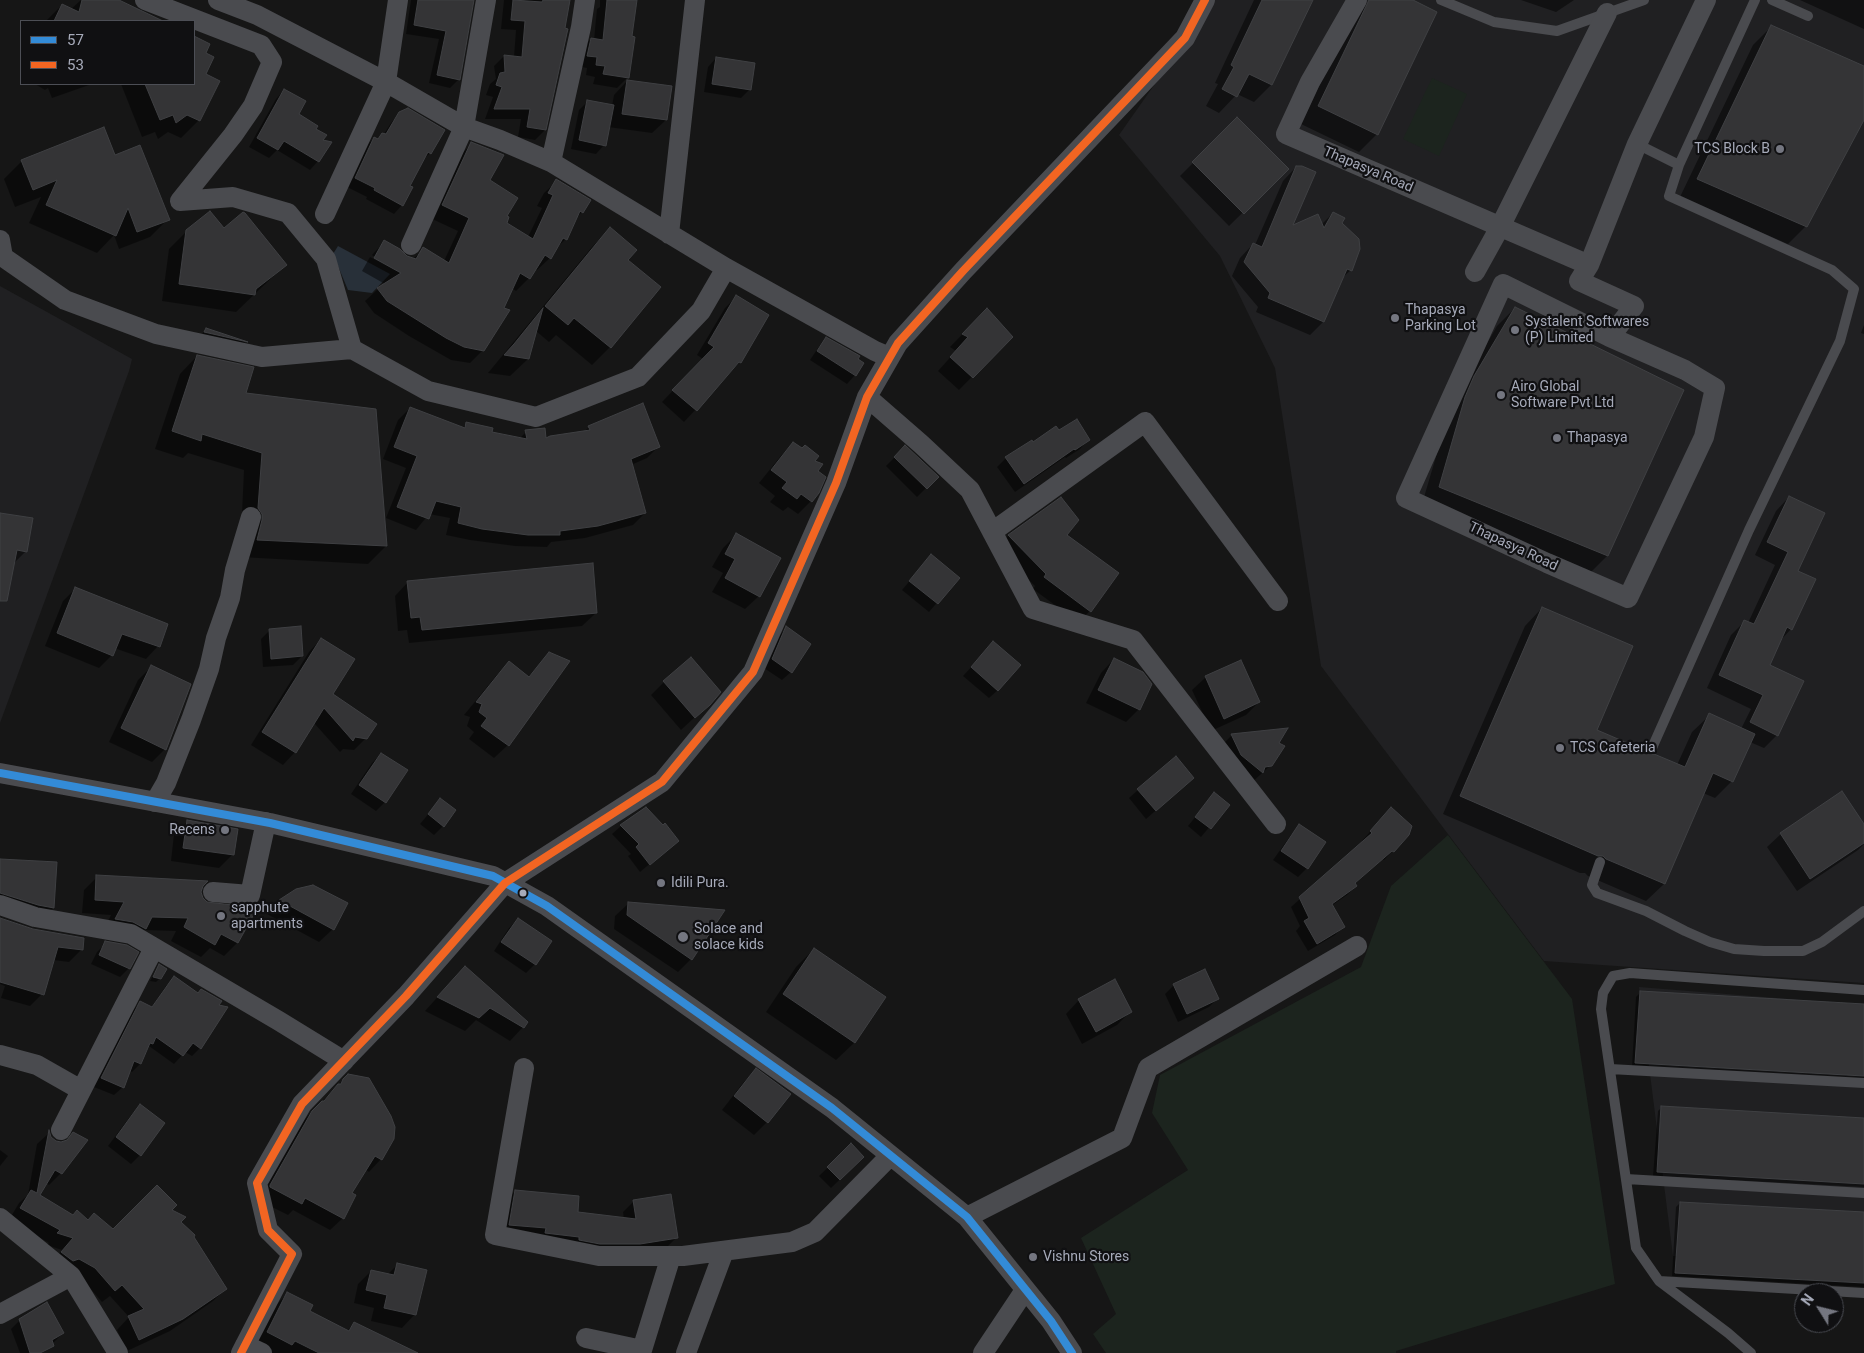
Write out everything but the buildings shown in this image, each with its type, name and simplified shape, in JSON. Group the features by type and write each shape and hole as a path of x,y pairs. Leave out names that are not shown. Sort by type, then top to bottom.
{"street":[{"path":"145,0 261,44 272,62 253,106 233,135 180,201 233,197 288,213 326,259 352,349"},
{"path":"218,0 257,15 386,82 464,127 500,140 550,162 726,268 889,357"},
{"path":"325,214 386,82 398,0"},
{"path":"411,245 464,127 486,0"},
{"path":"550,162 585,0"},
{"path":"669,234 695,0"},
{"path":"249,1350 292,1254 268,1230 257,1183 302,1104 406,996 505,883 662,782 753,672 836,483 867,397 898,343 963,271 1185,38 1205,0"},
{"name":"Thapasya Road","path":"1357,0 1310,82 1286,134 1589,265"},
{"path":"1610,337 1634,306 1579,281 1589,265 1637,144 1706,0"},
{"path":"1475,272 1500,227 1607,13"},
{"path":"0,240 4,257 65,300 156,334 262,357 352,349 428,391 536,417 638,377 701,311 726,268"},
{"name":"Thapasya Road","path":"1504,284 1610,337 1685,370 1715,388 1704,437 1628,598 1406,498 1504,284"},
{"path":"867,397 970,490 1033,609 1132,640 1276,824"},
{"path":"992,532 1145,422 1278,601"},
{"path":"156,802 188,728 209,669 216,638 230,598 235,570 252,517"},
{"path":"0,773 266,822 493,876 547,906 832,1108 967,1218 1051,1321 1072,1353"},
{"path":"213,892 250,895 266,822"},
{"path":"0,905 36,917 131,934 344,1061"},
{"path":"967,1218 1122,1138 1148,1068 1357,946"},
{"path":"61,1130 154,948"},
{"path":"0,1055 37,1065 81,1090"},
{"path":"524,1068 496,1235 599,1256 671,1256 792,1242 815,1232 890,1156"},
{"path":"0,1218 72,1276 118,1353"},
{"path":"686,1353 724,1251"},
{"path":"586,1338 642,1350 671,1256"},
{"path":"0,1314 72,1276"},
{"path":"983,1353 1025,1290"}],"lane":[{"path":"1441,0 1494,22 1557,31 1644,0"},
{"path":"1652,748 1749,530 1840,341 1854,289 1832,270 1669,196 1680,165 1755,0"},
{"path":"1772,0 1808,16"},
{"path":"1637,144 1680,165"},
{"path":"1600,862 1592,885 1597,892 1646,911 1710,942 1734,949 1764,952 1802,951 1822,942 1864,911"},
{"path":"1751,1353 1660,1281 1636,1248 1601,1009 1603,993 1613,976 1630,973 1864,990"},
{"path":"1610,1069 1864,1083"},
{"path":"1626,1179 1864,1193"},
{"path":"1660,1281 1864,1293"}],"shaded area":[{"path":"1214,0 1864,0 1864,983 1544,961 1321,666 1275,368 1220,256 1119,135"},
{"path":"1432,78 1467,94 1439,156 1403,139"},
{"path":"338,246 390,274 372,293 348,290 333,254"},
{"path":"0,286 132,359 0,723"},
{"path":"1448,835 1572,999 1615,1284 1396,1351 1396,1353 1106,1353 1093,1334 1116,1314 1081,1238 1188,1170 1152,1113 1160,1075 1361,967 1391,886"},
{"path":"1639,987 1864,1005 1864,1266 1673,1256"}],"transit line":[{"name":"53","path":"241,1353 292,1254 268,1230 257,1183 302,1104 406,996 505,883 662,782 753,672 836,483 867,397 898,343 963,271 1185,38 1205,0"},
{"name":"57","path":"0,773 270,823 493,876 547,906 832,1108 967,1217 1051,1321 1072,1353"}],"place":[{"name":"TCS Block B","path":"1780,149"},
{"name":"Thapasya Parking Lot","path":"1395,318"},
{"name":"Systalent Softwares (P) Limited","path":"1515,330"},
{"name":"Airo Global Software Pvt Ltd","path":"1501,395"},
{"name":"Thapasya","path":"1557,438"},
{"name":"TCS Cafeteria","path":"1560,748"},
{"name":"Recens","path":"225,830"},
{"name":"Idili Pura.","path":"661,883"},
{"name":"sapphute apartments","path":"221,916"},
{"name":"Solace and solace kids","path":"683,937"},
{"name":"Vishnu Stores","path":"1033,1257"}]}
